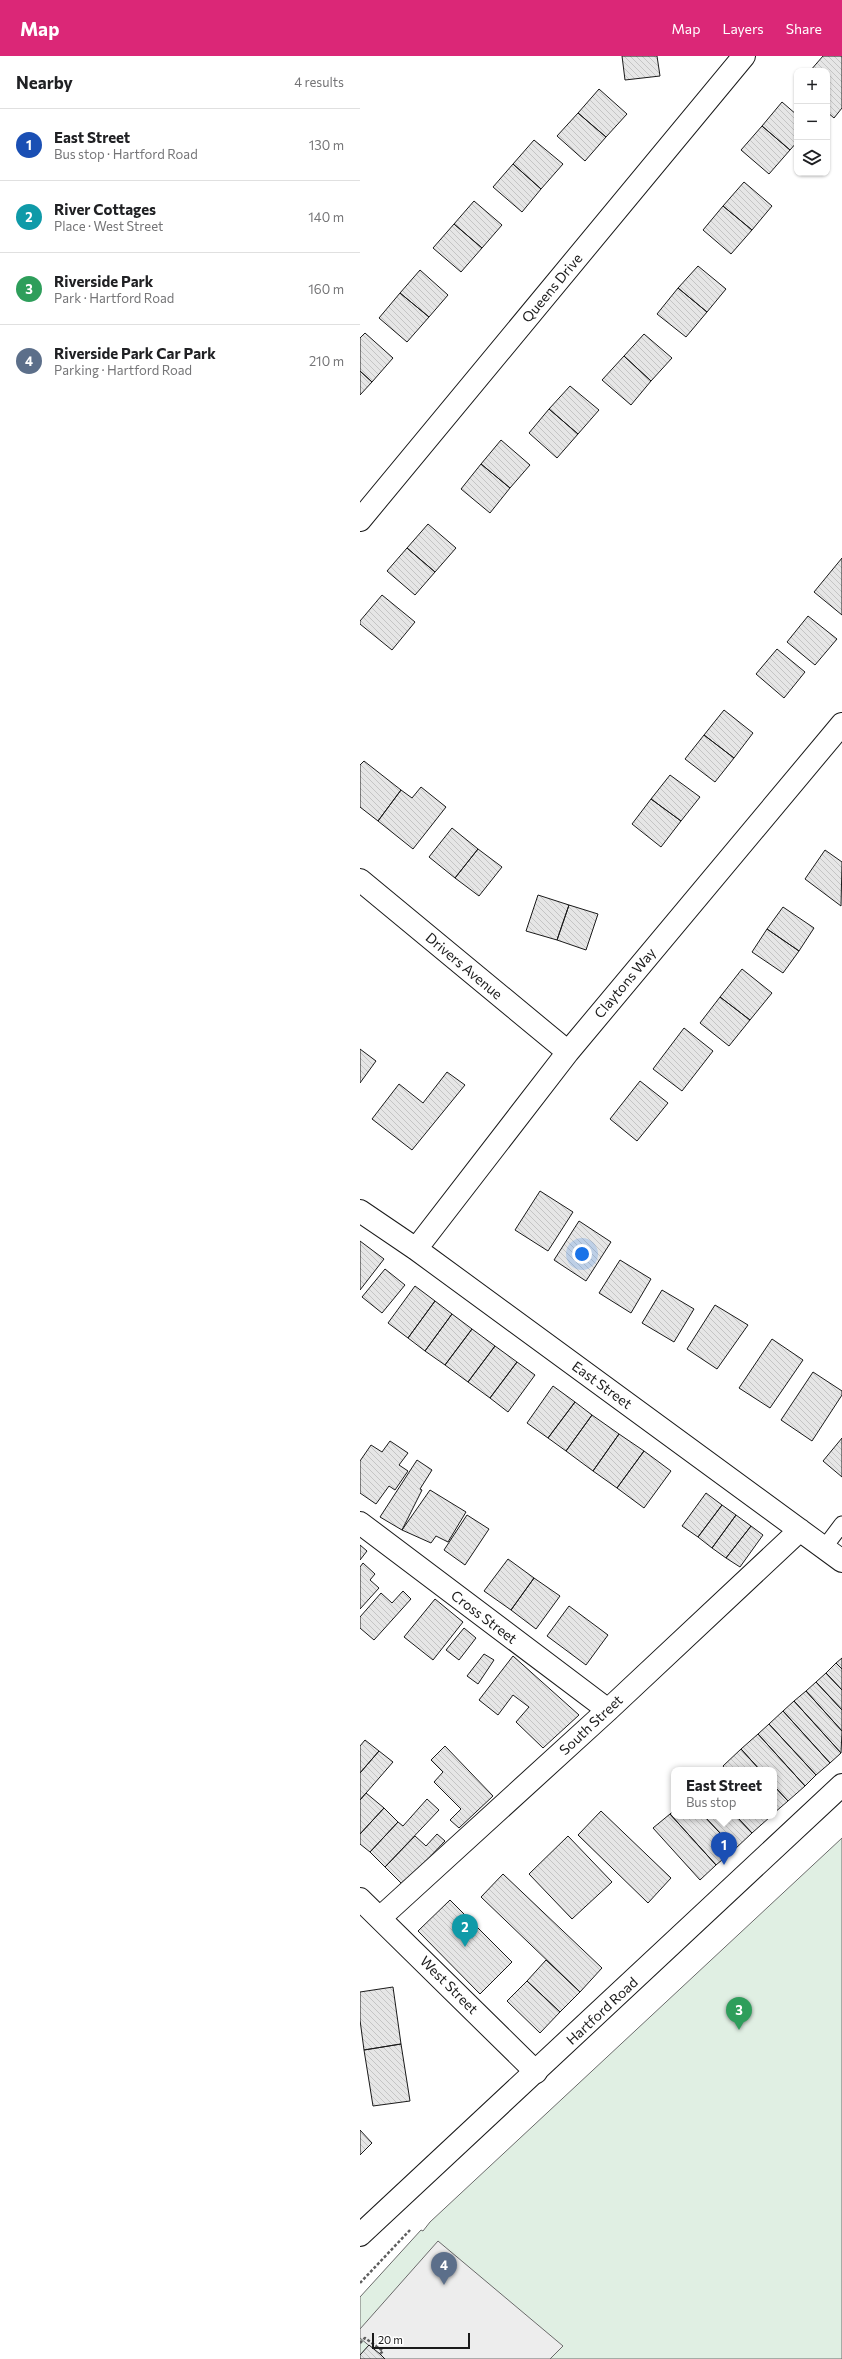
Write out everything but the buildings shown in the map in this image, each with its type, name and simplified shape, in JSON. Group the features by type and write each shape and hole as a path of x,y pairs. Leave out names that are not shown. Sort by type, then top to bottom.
{"street":[{"name":"Queens Drive","path":"360,520 744,56"},
{"name":"Claytons Way","path":"416,1249 568,1052 842,724"},
{"name":"Drivers Avenue","path":"360,880 568,1052"},
{"name":"East Street","path":"360,1211 416,1249 842,1561"},
{"name":"Cross Street","path":"360,1523 608,1710"},
{"name":"South Street","path":"380,1917 608,1710 800,1530"},
{"name":"Hartford Road","path":"360,2235 842,1785"},
{"name":"West Street","path":"360,1899 536,2072"}],"lane":[{"path":"824,1548 842,1524"}],"path":[{"path":"360,2283 412,2228"},
{"path":"360,2343 365,2338 383,2351 380,2354"}],"green space":[{"path":"842,1838 842,2359 360,2359 360,2297 421,2230 423,2231 430,2222"}],"shaded area":[{"path":"438,2241 563,2346 550,2359 385,2359 360,2338 360,2329"}],"place":[{"name":"East Street","path":"724,1865"},
{"name":"River Cottages","path":"465,1947"},
{"name":"Riverside Park","path":"739,2030"},
{"name":"Riverside Park Car Park","path":"444,2285"}]}
